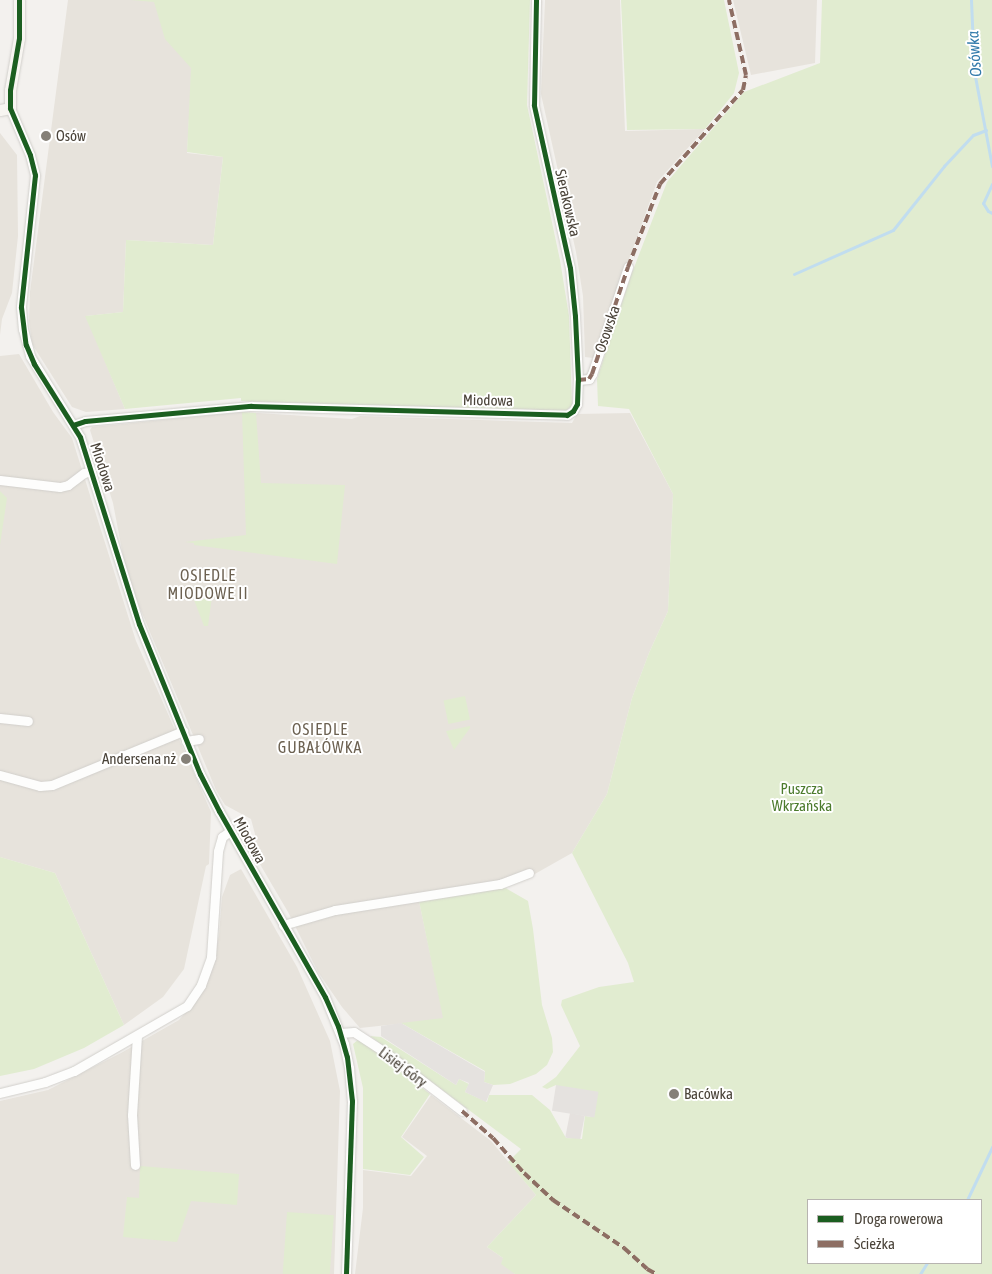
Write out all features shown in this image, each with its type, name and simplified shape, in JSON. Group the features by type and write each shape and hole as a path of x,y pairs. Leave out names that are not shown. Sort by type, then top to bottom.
{"street":[{"name":"Miodowa","path":"20,0 19,38 5,109 30,156 34,175 22,294 23,329 34,364 73,424 81,441 140,624 186,741 206,786 325,997 340,1033 348,1062 352,1101 346,1274"},
{"name":"Sierakowska","path":"536,0 534,105 570,268 575,316 578,380 577,404 573,411"},
{"name":"Osowska","path":"578,380 589,379 592,374 628,267"},
{"name":"Miodowa","path":"73,424 84,421 251,406 567,415 573,411"},
{"path":"0,480 60,487 68,485 84,473 91,471"},
{"path":"0,718 28,722"},
{"path":"0,775 40,786 52,785 183,731"},
{"path":"186,741 199,738"},
{"path":"0,1093 61,1077 137,1036 187,1006 205,976 211,957 218,851 222,837 230,831"},
{"path":"283,925 335,910 500,884 529,873"},
{"name":"Lisiej Góry","path":"340,1033 354,1032 385,1052 462,1112"},
{"path":"135,1165 132,1115 137,1036"}],"shaded area":[{"path":"68,0 196,0 187,153 223,157 213,245 126,240 123,312 86,316 125,409 86,412 72,407 32,344 29,321 30,292"},
{"path":"545,0 620,0 625,131 705,129 657,182 593,358 585,357 583,296 576,252 541,94"},
{"path":"733,0 817,0 815,63 751,75"},
{"path":"0,133 17,155 18,236 12,293 2,319 0,335"},
{"path":"19,354 53,412 72,438 136,641 211,812 209,864 206,866 184,969 163,997 124,1025 55,873 0,857 0,356"},
{"path":"242,412 352,419 360,416 572,423 577,414 630,413 673,494 668,611 632,698 607,794 572,853 533,875 489,890 419,901 444,1019 360,1028 342,1007 318,972 288,912 254,854 255,834 251,819 225,805 216,790 127,577 113,503 90,430 92,427"},
{"path":"241,869 297,967 330,1041 340,1091 334,1274 0,1274 0,1101 48,1090 121,1053 179,1020 200,996 213,965 219,935 222,897 230,875"},
{"path":"401,1023 485,1072 484,1082 493,1085 486,1102 465,1092 469,1083 459,1079 456,1085 381,1036 381,1026"},
{"path":"556,1085 598,1092 594,1117 552,1111"},
{"path":"431,1095 491,1141 536,1195 487,1247 503,1258 515,1274 355,1274 363,1208 363,1170 411,1176 427,1156 402,1137"},
{"path":"570,1113 585,1116 580,1140 565,1138"}],"green space":[{"path":"131,0 530,0 527,105 560,260 569,316 572,405 566,411 241,401 241,398 125,409 85,316 123,312 126,240 213,245 223,157 187,152 191,68 165,39 154,2"},
{"path":"621,0 724,0 739,73 734,93 705,129 627,130"},
{"name":"Puszcza Wkrzańska","path":"822,0 992,0 992,1274 515,1274 501,1264 503,1258 487,1247 536,1195 508,1162 521,1149 370,1036 381,1037 456,1085 459,1079 469,1084 465,1092 487,1102 489,1095 532,1095 550,1110 566,1138 582,1139 585,1116 593,1117 556,1085 547,1089 542,1087 556,1077 580,1046 561,1005 562,1000 599,987 634,982 628,963 572,853 607,794 632,698 668,611 673,494 629,409 598,406 597,379 630,278 667,182 744,92 820,63"},
{"path":"242,412 256,413 261,483 345,485 337,564 194,545 194,543 185,542 246,535"},
{"path":"0,491 7,498 0,545"},
{"path":"194,586 213,589 208,626 204,626 191,592"},
{"path":"465,696 470,719 448,724 443,701"},
{"path":"470,726 470,728 454,750 446,731"},
{"path":"0,857 55,873 124,1025 84,1048 34,1069 0,1076"},
{"path":"502,886 528,901 542,1005 552,1038 553,1052 547,1065 536,1074 510,1084 493,1085 484,1082 485,1071 401,1023 443,1018 419,901 489,890"},
{"path":"359,1039 430,1094 401,1137 424,1157 410,1175 363,1169 363,1088 353,1044"},
{"path":"140,1166 239,1174 237,1205 191,1201 177,1242 123,1237 127,1197 139,1198"},
{"path":"287,1212 334,1215 330,1274 283,1274"}],"waterway":[{"name":"Osówka","path":"971,0 974,71 992,166"},
{"path":"794,274 893,230 944,166 973,135 986,130"},
{"path":"992,184 983,203 988,211 992,213"},
{"name":"Osówka","path":"967,1199 992,1147"},
{"name":"Osówka","path":"920,1274 926,1264"}],"marked path":[{"path":"578,380 589,379 592,374 628,267 660,184 743,90 746,75 729,0"},
{"path":"462,1111 493,1138 524,1173 553,1200 624,1248 647,1269 656,1274"}],"cycle path":[{"path":"19,0 19,38 10,90 10,108 30,155 35,175 21,307 26,345 34,364 80,437 139,624 200,774 219,811 325,997 338,1026 347,1057 352,1101 346,1274"},
{"path":"73,425 85,421 251,406 567,415 573,411 577,404 578,380 575,316 570,268 534,105 536,0"}],"place":[{"name":"Osów","path":"46,136"},
{"name":"Andersena nż","path":"186,759"},
{"name":"Bacówka","path":"674,1094"}],"district":[{"name":"OSIEDLE MIODOWE II","path":"208,584"},
{"name":"OSIEDLE GUBAŁÓWKA","path":"320,738"}]}
